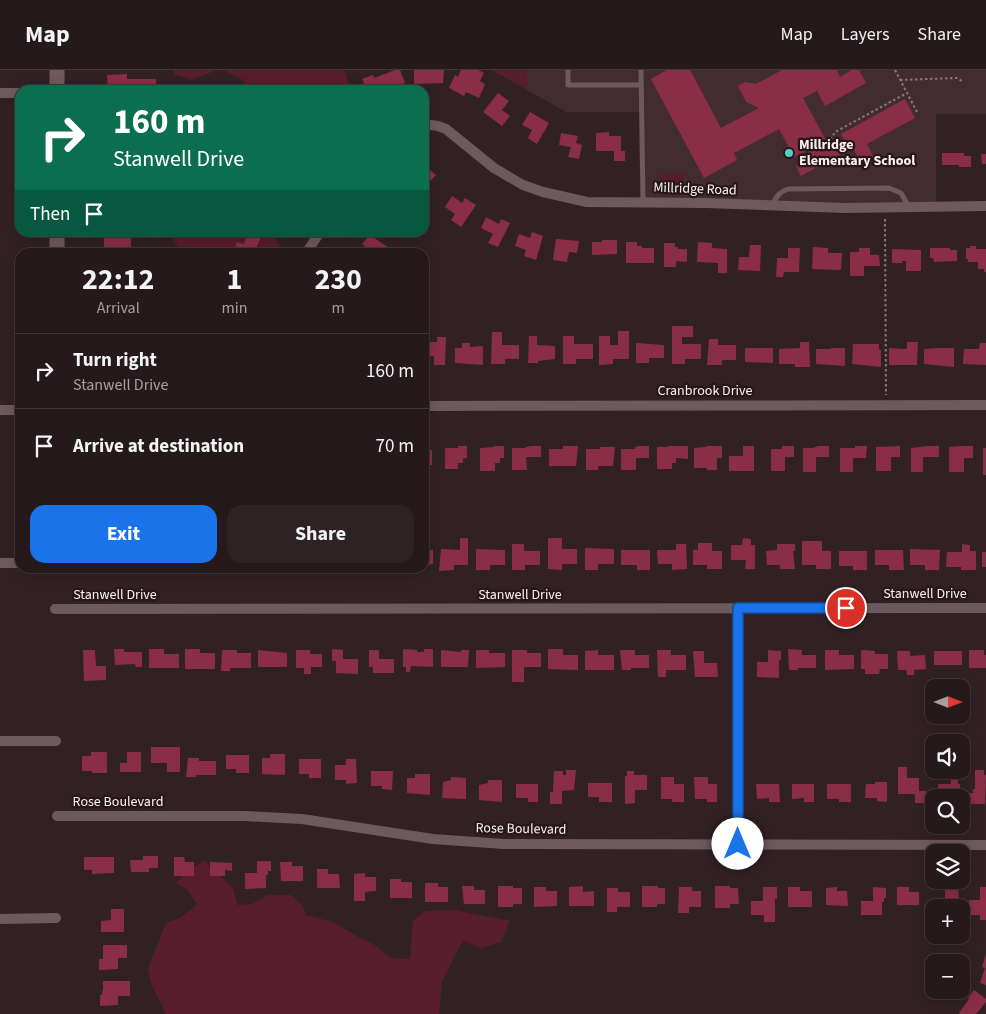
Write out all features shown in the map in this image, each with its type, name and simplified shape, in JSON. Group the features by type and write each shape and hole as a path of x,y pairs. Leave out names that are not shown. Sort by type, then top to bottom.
{"street":[{"path":"57,70 57,85"},
{"path":"0,93 15,92"},
{"name":"Millridge Road","path":"429,125 446,130 503,174 536,190 587,202 643,201 844,208 986,206"},
{"path":"310,248 317,237"},
{"name":"Cranbrook Drive","path":"429,406 986,405"},
{"path":"0,410 15,410"},
{"path":"0,563 15,563"},
{"path":"738,608 738,844"},
{"name":"Stanwell Drive","path":"55,609 986,608"},
{"path":"0,741 56,741"},
{"name":"Rose Boulevard","path":"57,816 244,816 302,819 396,835 484,843 986,845"},
{"path":"0,918 56,918"}],"lane":[{"path":"568,70 568,85 641,84"},
{"path":"641,70 643,201"},
{"path":"772,206 777,195 788,189 889,188 901,193 910,207"}],"path":[{"path":"895,70 917,112"},
{"path":"900,80 957,78 962,81"},
{"path":"828,144 835,132 907,93"},
{"path":"885,219 886,395"}],"shaded area":[{"path":"174,70 217,70 191,80 174,74"},
{"path":"224,70 344,70 349,85 248,85"},
{"path":"492,70 527,70 527,90"},
{"name":"Millridge Elementary School","path":"527,70 986,70 986,114 936,114 936,207 643,201 642,112 566,112 527,90"},
{"path":"684,173 684,188 660,188 660,174"},
{"path":"171,237 274,237 279,246 279,248 179,248"},
{"path":"204,861 233,888 237,905 252,904 268,895 291,895 302,905 306,915 333,922 372,943 391,958 410,959 413,921 425,911 455,910 510,921 501,942 481,948 463,940 442,981 439,1014 166,1014 152,986 148,968 166,923 180,918 197,904 187,889 176,884 187,871"}],"building":[{"path":"400,70 405,83 401,85 365,85 362,79 373,75 374,78"},
{"path":"414,70 444,70 443,83 414,84"},
{"path":"461,70 478,70 484,73 480,81 485,84 479,98 466,92 464,96 449,88 455,75 458,77"},
{"name":"Millridge Elementary School","path":"667,70 690,70 721,128 759,108 746,102 738,86 745,82 756,84 782,70 837,70 840,77 852,70 859,70 866,83 825,106 817,91 803,98 830,148 845,141 841,134 905,99 915,118 867,144 874,158 862,165 853,148 801,176 796,166 812,157 808,150 794,157 779,129 734,153 737,160 704,178 651,79"},
{"path":"127,74 127,79 156,79 156,85 108,85 107,75"},
{"path":"498,93 509,101 502,110 510,116 502,126 483,112"},
{"path":"530,112 549,123 537,144 528,138 532,130 522,125"},
{"path":"609,132 609,136 621,136 621,151 625,151 625,161 614,161 614,151 596,151 596,133"},
{"path":"561,133 578,136 576,143 582,145 579,159 568,157 571,147 559,145"},
{"path":"942,153 964,153 964,156 971,156 971,167 942,165"},
{"path":"981,154 986,154 986,164 982,164"},
{"path":"429,169 436,175 429,183"},
{"path":"452,196 462,203 465,198 476,205 461,227 451,220 455,214 445,207"},
{"path":"486,217 499,224 501,219 510,223 498,247 488,243 493,234 481,228"},
{"path":"532,232 543,236 536,260 524,256 526,250 515,246 519,234 530,238"},
{"path":"104,237 131,237 131,247 104,248"},
{"path":"246,237 261,237 256,248 235,248 237,242 244,244"},
{"path":"368,237 373,237 389,248 367,248 362,244"},
{"path":"556,239 579,241 577,253 569,252 567,262 553,260"},
{"path":"602,240 617,240 617,254 592,255 592,242 602,242"},
{"path":"626,242 637,242 637,246 642,246 642,248 654,248 654,263 626,263"},
{"path":"698,242 712,243 712,248 727,249 727,273 718,273 718,263 697,262"},
{"path":"664,243 675,243 675,247 678,247 678,249 687,249 687,262 676,261 676,267 664,267"},
{"path":"750,245 761,245 760,271 738,270 739,257 749,257"},
{"path":"970,246 976,246 976,249 986,249 986,272 984,272 984,269 978,269 978,262 968,262 968,259 966,259 966,248 970,248"},
{"path":"813,247 828,248 828,253 842,253 841,270 812,269"},
{"path":"788,248 800,248 799,272 784,272 783,277 776,277 777,258 788,258"},
{"path":"859,248 870,248 870,255 879,255 880,266 864,266 864,276 850,276 850,252 859,252"},
{"path":"930,248 957,250 957,261 934,262 933,258 930,258"},
{"path":"892,249 921,250 921,271 906,271 906,261 892,263"},
{"path":"672,326 693,326 693,337 682,337 682,344 701,344 701,359 685,359 685,364 672,364"},
{"path":"618,331 629,331 629,359 613,359 613,364 599,365 599,336 610,336 610,345 618,345"},
{"path":"492,332 502,332 502,345 519,345 519,359 505,359 505,364 491,364"},
{"path":"529,336 537,336 537,345 555,346 555,359 528,363"},
{"path":"563,336 574,336 574,344 593,344 593,359 576,359 576,364 563,364"},
{"path":"437,337 446,337 445,365 434,365 434,356 429,356 429,342 437,342"},
{"path":"709,339 718,339 718,345 736,345 736,360 722,360 722,365 707,365"},
{"path":"800,342 809,342 810,367 795,367 795,364 779,364 779,349 800,348"},
{"path":"907,342 918,342 917,365 889,365 889,348 907,349"},
{"path":"462,343 470,343 470,347 483,346 483,365 455,363 455,348 462,348"},
{"path":"636,343 664,345 664,358 649,358 649,363 636,363"},
{"path":"980,343 986,343 986,365 963,364 964,349 979,349"},
{"path":"853,344 879,344 881,367 852,364"},
{"path":"745,348 773,348 773,363 745,362"},
{"path":"845,348 845,366 816,364 816,349"},
{"path":"954,348 954,367 924,364 924,349"},
{"path":"458,446 467,446 467,458 463,458 463,463 458,463 458,469 445,469 445,448 458,448"},
{"path":"504,446 504,458 500,458 500,463 495,463 495,471 480,471 480,448"},
{"path":"541,446 541,457 526,457 527,470 512,470 512,448"},
{"path":"563,446 578,446 576,466 549,466 549,449 563,449"},
{"path":"649,446 649,458 636,458 636,470 621,470 621,449 635,449 635,447"},
{"path":"688,446 688,459 676,458 676,463 672,463 672,469 657,469 657,447"},
{"path":"722,446 722,458 717,458 717,470 694,468 694,448"},
{"path":"743,446 754,446 754,471 729,471 729,456 743,456"},
{"path":"782,446 794,446 794,457 785,457 785,471 771,471 771,449 782,449"},
{"path":"829,446 829,457 816,457 816,472 803,472 803,448"},
{"path":"855,446 867,446 866,458 853,458 853,472 840,472 840,448 855,448"},
{"path":"900,446 900,457 891,457 891,471 876,471 876,447"},
{"path":"939,446 939,457 923,457 923,472 911,472 911,448"},
{"path":"973,446 973,458 964,458 964,472 949,472 949,447"},
{"path":"600,447 615,447 613,466 598,466 598,470 586,470 586,449 600,449"},
{"path":"983,448 986,448 986,475 983,475"},
{"path":"429,450 432,450 432,465 429,465"},
{"path":"460,538 468,538 468,565 454,565 454,570 439,571 441,549 460,550"},
{"path":"548,538 562,538 562,549 577,549 577,564 562,564 562,570 548,569"},
{"path":"743,538 751,539 751,545 755,545 755,569 745,569 746,560 731,560 731,545 742,545"},
{"path":"802,541 822,541 822,551 831,551 831,569 816,569 816,565 802,565"},
{"path":"698,543 712,543 712,551 722,551 722,569 707,569 707,565 693,565 693,550 698,550"},
{"path":"512,544 524,544 524,551 540,551 540,565 525,565 525,570 512,570"},
{"path":"676,544 686,544 687,569 672,570 672,564 658,564 657,550 676,550"},
{"path":"777,544 795,544 795,551 793,551 795,569 780,569 780,565 767,565 766,551 777,550"},
{"path":"962,544 970,545 970,551 976,551 976,570 946,567 947,552 962,552"},
{"path":"585,548 614,549 614,564 598,564 598,570 585,570"},
{"path":"476,549 505,550 505,565 490,565 490,570 476,570"},
{"path":"910,549 940,550 939,570 925,570 925,565 910,565"},
{"path":"429,550 433,550 433,564 429,564"},
{"path":"621,550 650,550 650,570 637,570 637,565 621,565"},
{"path":"875,550 903,550 904,570 889,570 889,565 875,565"},
{"path":"839,551 867,551 867,570 853,570 853,566 839,566"},
{"path":"982,552 986,552 986,567 982,567"},
{"path":"114,649 124,649 124,652 142,652 142,667 136,667 135,664 115,665"},
{"path":"149,649 164,649 164,654 179,654 179,668 149,668"},
{"path":"185,649 200,649 200,653 215,653 215,669 185,669"},
{"path":"332,649 343,650 343,659 358,659 358,674 336,673 336,661 332,661"},
{"path":"403,649 424,652 424,649 433,649 433,667 411,666 410,672 406,672 406,667 403,667"},
{"path":"548,649 563,649 563,655 578,655 578,670 548,669"},
{"path":"788,649 802,650 802,655 816,655 816,668 789,670"},
{"path":"83,650 95,650 96,666 106,666 106,680 84,681"},
{"path":"222,650 237,650 237,653 251,653 251,668 230,668 230,671 221,671"},
{"path":"258,650 287,653 287,667 258,667"},
{"path":"296,650 310,650 310,654 322,654 322,667 311,667 311,674 304,674 304,668 296,668"},
{"path":"369,650 379,650 379,659 394,659 394,673 373,673 373,667 369,667"},
{"path":"441,650 461,652 461,650 469,650 468,667 441,667"},
{"path":"476,650 489,650 489,653 505,653 505,667 476,668"},
{"path":"512,650 527,650 527,653 541,653 541,667 524,667 524,682 512,682"},
{"path":"598,650 598,655 614,655 614,670 585,670 585,651"},
{"path":"620,650 635,650 635,655 649,655 649,668 622,670"},
{"path":"657,650 671,650 671,655 686,655 686,670 666,670 666,677 658,677"},
{"path":"768,650 781,651 779,678 757,677 757,662 768,662"},
{"path":"825,650 839,650 839,655 854,655 854,669 825,670"},
{"path":"861,650 875,651 875,654 888,654 888,669 880,669 879,674 865,674 865,669 861,669"},
{"path":"969,650 984,650 986,668 969,668"},
{"path":"693,651 704,651 704,663 717,663 718,677 695,677"},
{"path":"897,651 910,651 910,656 925,655 926,669 914,670 914,675 907,675 906,670 898,670"},
{"path":"934,651 962,651 962,665 934,665"},
{"path":"151,747 180,747 180,772 167,772 167,763 151,763"},
{"path":"91,752 107,752 107,773 82,771 82,756 91,756"},
{"path":"127,752 141,752 141,772 120,772 120,763 127,763"},
{"path":"270,754 285,754 285,775 262,774 262,758 270,758"},
{"path":"226,755 249,755 249,773 236,773 236,769 226,769"},
{"path":"188,758 199,758 199,761 216,761 216,775 186,777"},
{"path":"299,759 321,759 321,778 309,778 309,774 299,774"},
{"path":"346,759 356,759 357,783 346,784 346,780 335,780 335,765 346,765"},
{"path":"898,767 907,767 907,778 919,778 919,791 925,791 925,803 915,803 915,794 898,794"},
{"path":"566,770 576,770 574,790 562,791 562,804 550,804 550,792 553,792 554,771 563,771 563,775 566,775"},
{"path":"975,770 984,770 984,775 986,775 985,804 970,804 970,793 973,793 973,789 975,789"},
{"path":"371,771 393,771 392,790 382,789 382,786 371,786"},
{"path":"627,771 634,771 634,775 647,775 647,790 635,790 635,803 625,804 625,776 627,776"},
{"path":"415,774 430,774 430,795 407,793 407,778 415,778"},
{"path":"451,777 466,778 466,799 442,798 443,782 451,780"},
{"path":"661,777 674,777 674,784 684,784 684,802 672,802 672,799 661,799"},
{"path":"694,777 708,777 708,784 717,784 717,802 707,802 707,799 695,799"},
{"path":"951,779 958,779 960,789 938,789 938,784 951,784"},
{"path":"488,780 502,780 502,802 479,800 479,785 488,783"},
{"path":"875,782 887,782 887,802 877,801 877,798 865,798 866,784 875,784"},
{"path":"588,783 612,783 612,802 599,802 599,797 588,797"},
{"path":"516,784 538,784 538,802 528,802 528,798 516,798"},
{"path":"756,784 779,784 780,802 769,802 769,798 757,799"},
{"path":"792,784 814,784 814,802 804,802 804,798 792,799"},
{"path":"827,784 851,784 851,802 827,799"},
{"path":"143,856 158,856 158,868 149,868 149,872 131,872 130,860 143,860"},
{"path":"84,857 114,857 114,873 92,874 92,870 84,870"},
{"path":"174,857 184,857 185,862 194,862 194,876 174,876"},
{"path":"257,861 271,861 271,871 268,871 268,875 266,875 266,888 245,889 245,873 257,873"},
{"path":"210,862 232,863 232,871 225,870 225,876 210,876"},
{"path":"280,862 292,862 292,866 303,866 303,881 281,881"},
{"path":"317,869 328,869 328,874 339,874 340,888 317,888"},
{"path":"365,873 365,877 376,877 376,891 365,892 365,901 354,901 354,874"},
{"path":"390,879 412,882 412,898 390,898"},
{"path":"425,883 438,883 438,887 448,887 448,902 425,902"},
{"path":"462,886 474,886 474,890 485,890 485,904 464,904"},
{"path":"498,886 522,888 522,904 513,904 513,907 498,907"},
{"path":"583,886 583,892 594,891 594,906 569,906 569,887"},
{"path":"642,886 665,888 665,904 657,904 657,907 642,907"},
{"path":"715,886 738,888 739,904 730,904 730,908 715,908"},
{"path":"534,887 546,887 546,891 557,891 557,906 534,907"},
{"path":"679,887 692,887 692,891 701,891 701,907 689,907 689,913 678,913"},
{"path":"763,887 777,887 775,922 764,922 764,915 751,915 751,901 763,901"},
{"path":"788,887 800,887 800,891 812,891 812,907 788,907"},
{"path":"837,887 837,891 847,891 848,906 826,905 826,888"},
{"path":"873,887 886,888 886,898 882,902 882,915 861,915 861,901 873,901"},
{"path":"897,887 909,887 909,892 919,892 919,905 897,905"},
{"path":"980,887 986,887 986,920 980,920 980,915 970,915 970,900 980,900"},
{"path":"607,888 618,888 618,892 630,892 630,907 617,907 617,912 607,912"},
{"path":"945,889 958,889 959,899 945,899"},
{"path":"111,909 124,909 124,932 101,932 101,921 111,920"},
{"path":"103,945 127,945 127,958 118,958 118,969 99,970 99,959 103,959"},
{"path":"986,954 986,985 980,983 985,968 982,967"},
{"path":"103,981 130,981 130,996 118,996 118,1005 100,1006"},
{"path":"974,990 986,999 986,1002 976,1014 960,1014 970,999"}],"place":[{"name":"Millridge Elementary School","path":"789,153"}],"route":[{"path":"738,844 738,608 846,608"}]}
